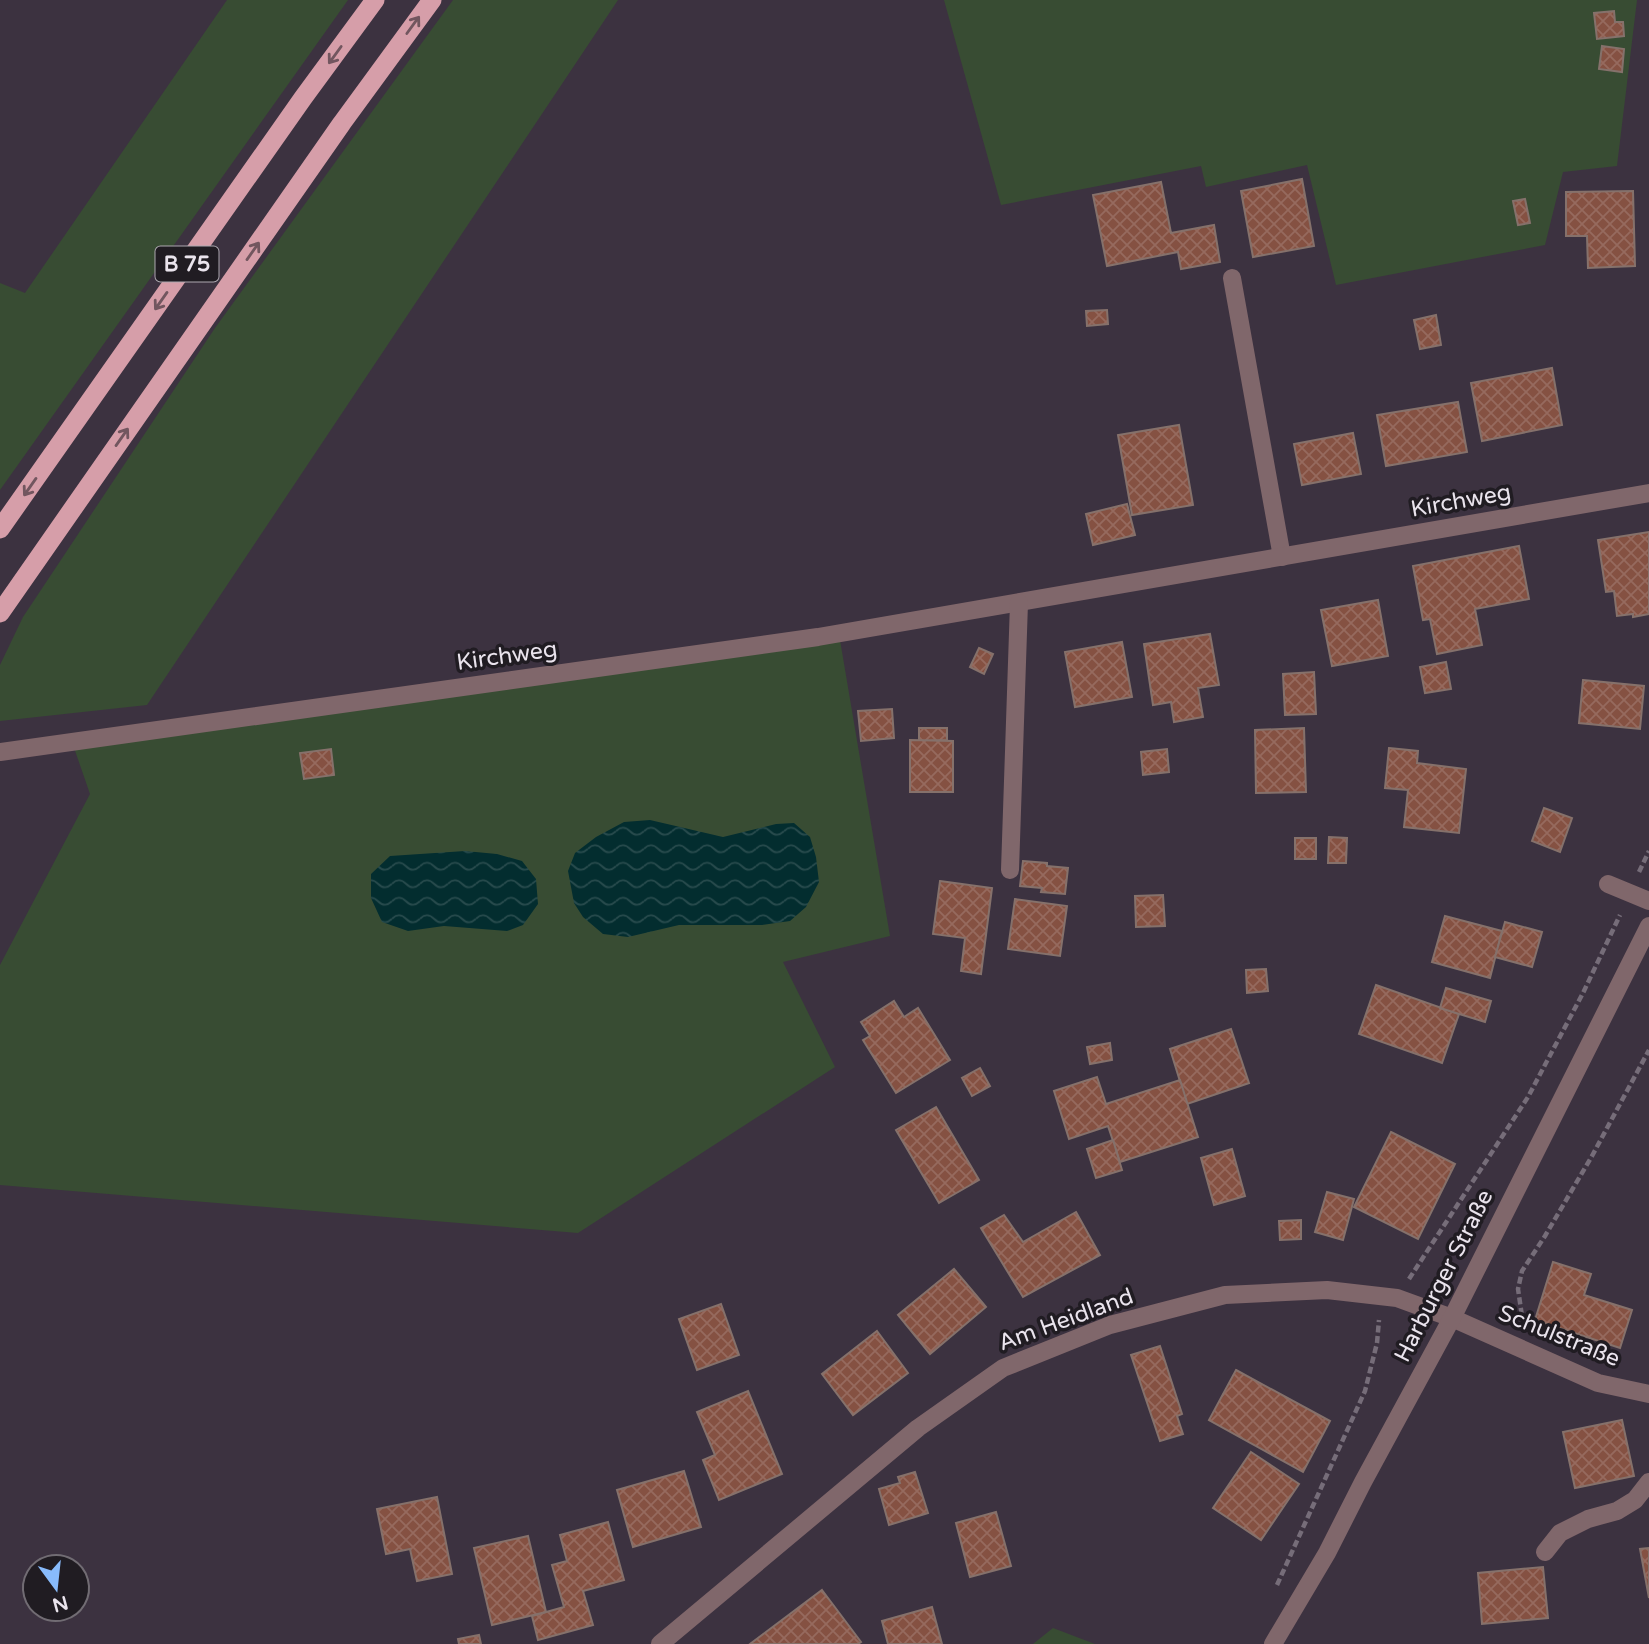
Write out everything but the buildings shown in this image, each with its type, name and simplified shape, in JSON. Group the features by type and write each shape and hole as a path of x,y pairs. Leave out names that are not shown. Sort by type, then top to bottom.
{"highway":[{"name":"B 75","path":"0,529 375,0"},
{"name":"B 75","path":"0,613 342,123 432,0"}],"street":[{"path":"1232,278 1282,557"},
{"name":"Kirchweg","path":"0,752 818,638 1649,493"},
{"path":"1010,870 1019,603"},
{"path":"1608,884 1649,901"},
{"name":"Harburger Straße","path":"1273,1644 1327,1553 1452,1318 1649,926"},
{"name":"Am Heidland","path":"660,1644 918,1428 1003,1368 1110,1325 1225,1296 1327,1290 1396,1298 1452,1318"},
{"name":"Schulstraße","path":"1452,1318 1598,1383 1649,1395"},
{"path":"1545,1552 1560,1533 1588,1519 1617,1511 1635,1500 1649,1482"}],"path":[{"path":"1294,1546 1365,1391 1377,1343 1378,1322 1528,1097 1583,993 1649,851"},
{"path":"1531,1353 1539,1336 1522,1315 1518,1289 1522,1271 1592,1156 1649,1049"}],"shaded area":[{"path":"227,0 348,0 0,490 0,283 25,293"},
{"path":"453,0 618,0 147,705 0,721 0,665 23,617 215,328"},
{"path":"944,0 1637,0 1617,166 1563,172 1545,245 1336,285 1307,165 1206,187 1201,166 1001,205"},
{"path":"839,634 890,936 783,962 835,1067 578,1233 0,1185 0,965 90,794 72,742"},
{"path":"1053,1628 1095,1644 1033,1644"}],"water":[{"path":"650,820 723,837 776,824 794,823 810,837 819,882 806,907 790,921 762,925 679,925 628,937 603,934 583,917 574,903 568,871 575,853 596,837 624,822"},
{"path":"465,851 497,854 522,861 536,879 538,904 523,925 507,931 444,926 408,931 382,922 371,898 371,874 390,856"}]}
